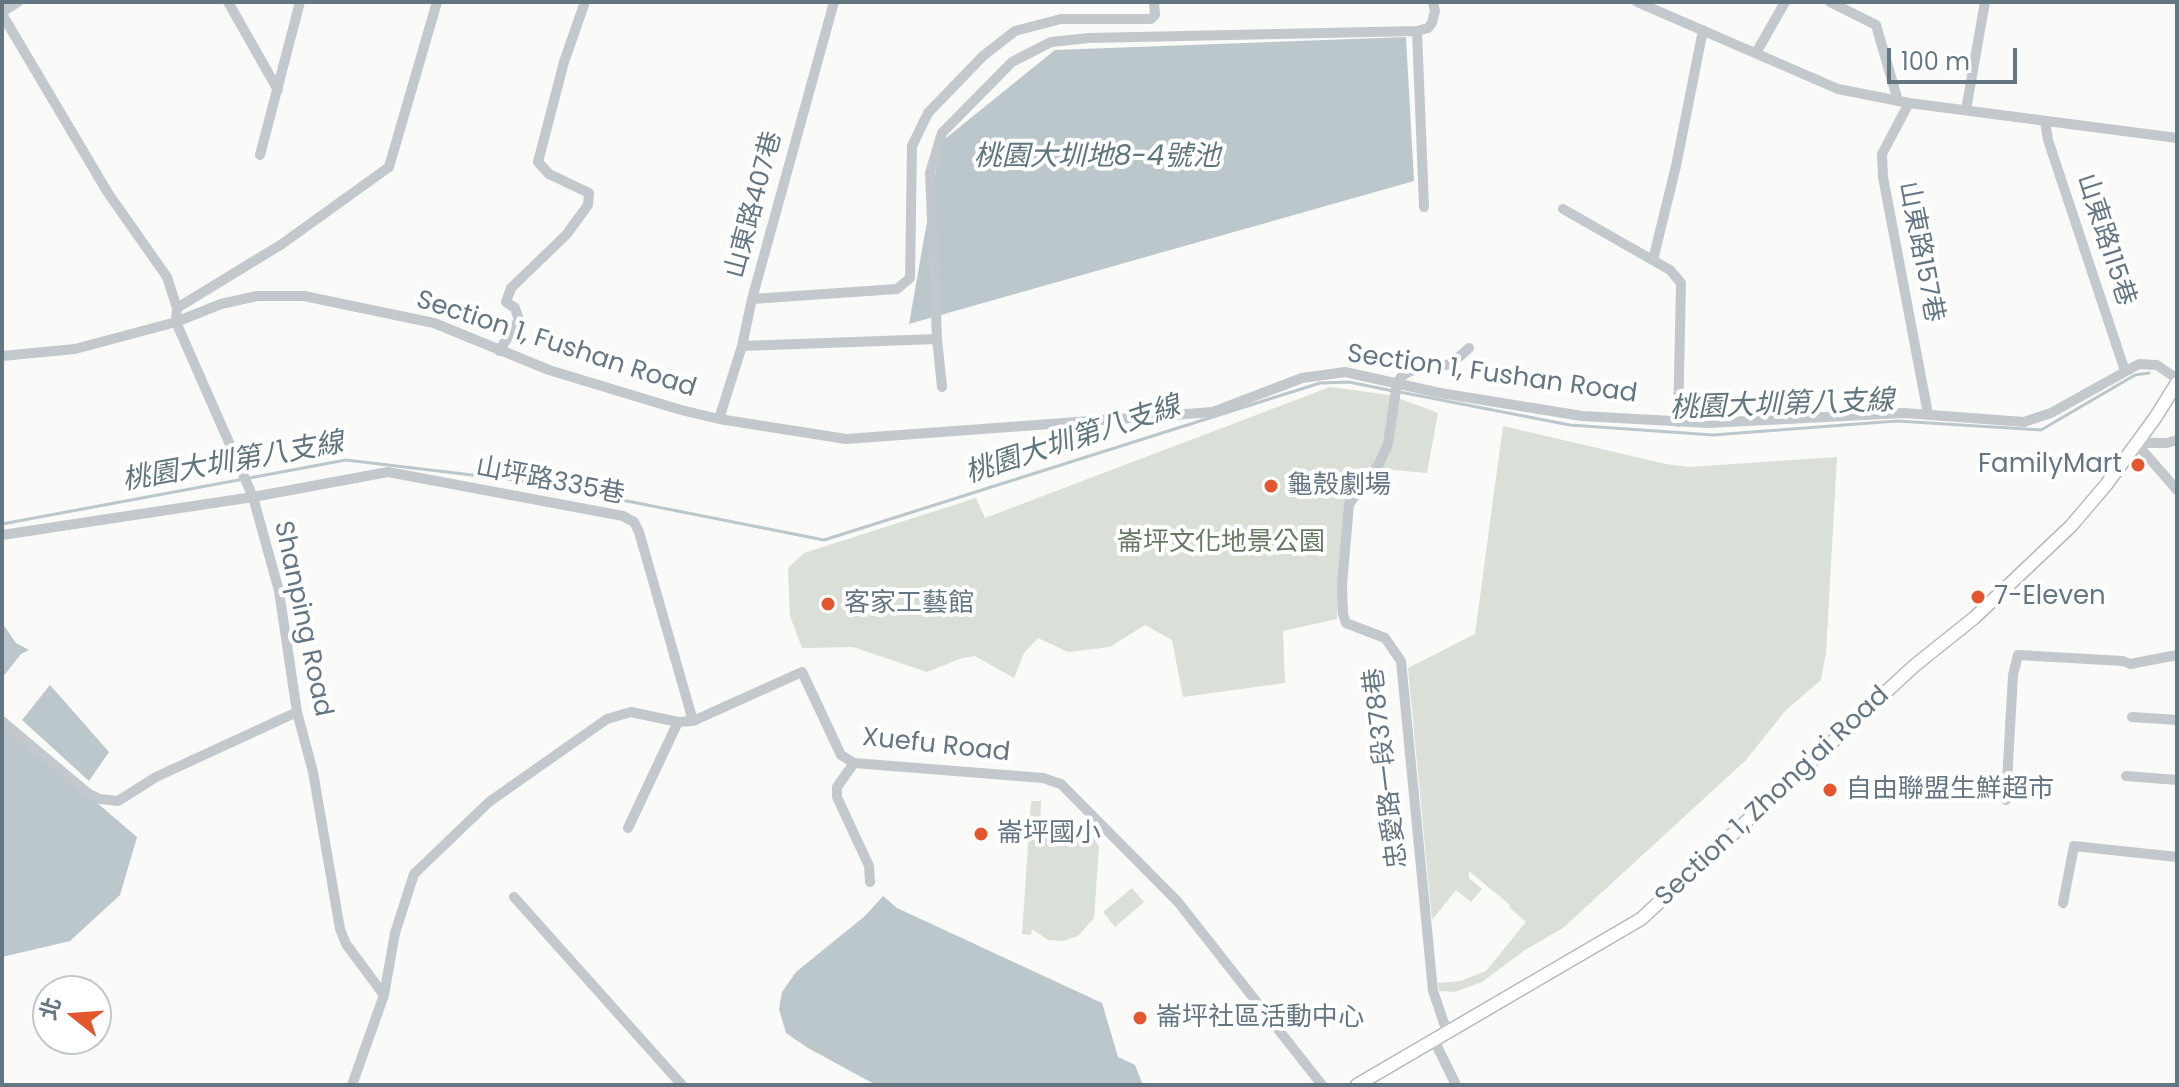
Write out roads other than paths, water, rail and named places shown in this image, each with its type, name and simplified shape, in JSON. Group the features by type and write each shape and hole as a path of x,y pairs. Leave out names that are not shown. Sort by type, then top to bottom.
{"main road":[{"name":"Section 1, Zhong'ai Road","path":"1357,1085 1641,919 1914,666 1974,618 2060,537 2106,485 2177,381"}],"street":[{"path":"2,13 18,2"},
{"path":"228,2 278,90"},
{"path":"260,155 300,2"},
{"path":"177,308 282,244 389,167 437,2"},
{"path":"499,351 519,320 515,308 506,302 511,288 566,235 588,205 589,193 549,174 538,162 564,62 585,2"},
{"name":"山東路407巷","path":"719,419 742,346 752,299 834,2"},
{"path":"752,299 897,289 910,278 912,146 928,113 983,56 1015,31 1061,19 1151,19 1155,15 1154,2"},
{"path":"942,387 930,173 942,133 1012,62 1051,42 1078,38 1417,31 1428,28 1432,23 1435,11 1433,2"},
{"path":"1637,2 1838,89 1903,102 2177,138"},
{"path":"1756,53 1785,2"},
{"path":"1830,2 1876,25 1903,102"},
{"path":"1966,110 1985,2"},
{"name":"Shanping Road","path":"2,13 108,193 167,277 177,308 176,322 253,497 279,591 297,712 313,772 340,929 346,944 384,995"},
{"path":"1653,260 1676,166 1703,30"},
{"path":"1417,31 1424,207"},
{"name":"山東路157巷","path":"1903,102 1882,154 1883,177 1928,414"},
{"name":"山東路115巷","path":"2045,122 2048,140 2125,371"},
{"path":"1563,209 1670,270 1681,283 1678,422"},
{"name":"Section 1, Fushan Road","path":"2,356 75,349 257,296 304,296 434,323 499,351 591,384 719,419 846,439 1213,412 1302,378 1345,372 1396,389 1582,416 1708,423 1928,414 2024,422 2051,413 2139,364 2157,365 2177,381"},
{"path":"742,346 937,339"},
{"path":"1396,389 1402,376 1410,371 1451,364 1469,348"},
{"name":"忠愛路一段378巷","path":"1396,389 1388,444 1379,464 1349,504 1342,585 1343,614 1346,623 1385,638 1401,661 1433,991 1447,1032"},
{"path":"2136,443 2177,440"},
{"path":"2136,443 2177,490"},
{"name":"山坪路335巷","path":"2,535 253,497 388,472 623,516 634,522 639,532 693,721"},
{"path":"2006,800 2013,675 2018,655 2123,661 2130,664 2177,655"},
{"name":"Xuefu Road","path":"384,995 395,933 414,874 489,802 607,719 631,712 678,722 693,721 802,672 841,755 854,763 1043,778 1061,784 1178,902 1322,1085"},
{"path":"2,721 89,794 118,801 156,777 297,712"},
{"path":"2132,717 2177,720"},
{"path":"628,828 678,722"},
{"path":"854,763 837,787 837,797 869,866 870,882"},
{"path":"2126,776 2177,780"},
{"path":"2063,903 2074,846 2177,857"},
{"path":"514,897 682,1085"},
{"path":"352,1085 384,995"},
{"path":"1434,1040 1456,1085"}],"water":[{"name":"桃園大圳地8-4號池","path":"1406,37 1414,181 909,324 941,142 1055,50"},
{"path":"2,623 16,643 29,650 21,654 2,678"},
{"path":"50,685 109,752 89,781 22,720"},
{"path":"2,722 137,837 120,895 70,941 2,957"},
{"path":"883,896 897,908 1102,1003 1118,1057 1135,1065 1143,1085 876,1085 786,1033 779,1009 782,992 796,972 865,916"}],"waterway":[{"name":"桃園大圳第八支線","path":"1400,392 1570,425 1713,435 1897,421 2041,430 2135,375 2149,373"},
{"name":"桃園大圳第八支線","path":"2,524 346,460 531,482 824,540 1320,383 1349,382 1393,391"}],"place":[{"name":"FamilyMart","path":"2138,465"},
{"name":"龜殼劇場","path":"1271,486"},
{"name":"7-Eleven","path":"1978,597"},
{"name":"客家工藝館","path":"828,604"},
{"name":"自由聯盟生鮮超市","path":"1830,790"},
{"name":"崙坪國小","path":"981,834"},
{"name":"崙坪社區活動中心","path":"1140,1018"}],"park label":[{"name":"崙坪文化地景公園","path":"1221,543"}]}
